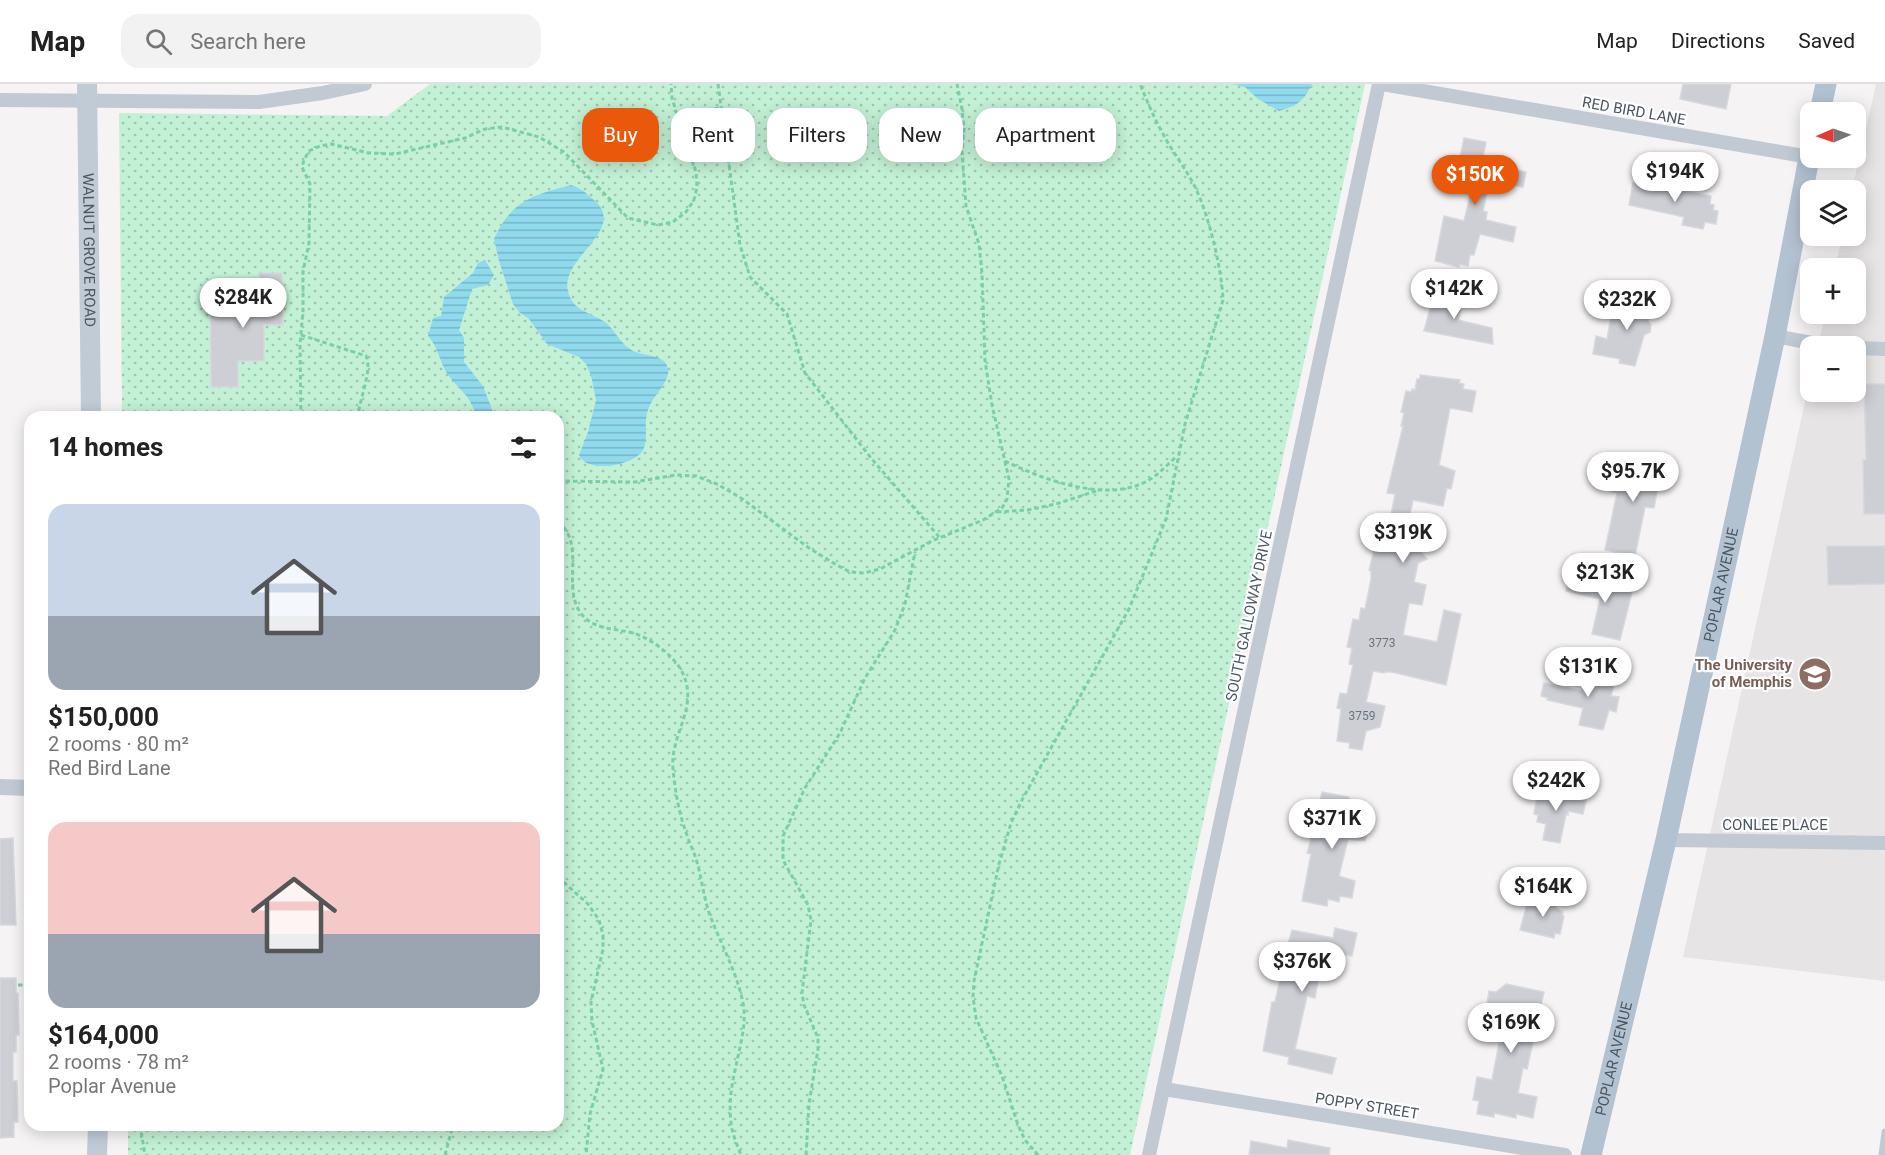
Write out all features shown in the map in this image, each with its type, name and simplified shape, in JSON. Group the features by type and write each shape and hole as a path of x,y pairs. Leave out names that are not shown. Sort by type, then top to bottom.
{"main road":[{"path":"1822,102 1826,84"},
{"name":"WALNUT GROVE ROAD","path":"87,92 91,411"},
{"name":"POPLAR AVENUE","path":"1591,1155 1666,840 1775,336 1807,168"},
{"path":"97,1155 98,1131"}],"street":[{"path":"0,100 87,92 260,102 365,84"},
{"name":"RED BIRD LANE","path":"1381,84 1800,153"},
{"name":"SOUTH GALLOWAY DRIVE","path":"1149,1155 1381,84"},
{"path":"1775,336 1800,341"},
{"path":"1866,348 1885,349"},
{"path":"0,787 24,788"},
{"name":"CONLEE PLACE","path":"1666,840 1885,843"},
{"name":"POPPY STREET","path":"1164,1089 1564,1155"}],"lane":[{"path":"1882,1155 1885,1132"}],"path":[{"path":"671,84 676,108"},
{"path":"718,84 721,108"},
{"path":"564,481 635,482 685,475 706,479 741,498 809,548 850,572 864,573 880,569 939,538 983,520 1002,508 1007,499 1009,479 992,405 985,361 982,273 979,244 966,206 962,151 964,129 957,84"},
{"path":"1038,1155 1025,1140 1002,1076 976,1018 974,981 999,864 1011,823 1023,798 1129,609 1166,519 1185,424 1223,300 1223,283 1197,191 1163,134 1140,84"},
{"path":"301,411 303,272 309,243 310,184 302,167 303,160 309,151 331,144 369,153 395,154 465,138 485,129 502,127 539,137 564,152 628,218 658,225 673,222 686,212 694,200 697,187 693,162"},
{"path":"728,162 740,245 750,277 788,314 805,373 871,458 939,538"},
{"path":"301,335 366,356 369,367 358,411"},
{"path":"1005,461 1026,471 1098,490 1122,489 1148,480 1178,455"},
{"path":"996,512 1028,510 1056,504 1098,490"},
{"path":"564,528 572,544 574,593 578,610 594,624 634,633 655,645 680,668 688,689 689,699 676,741 672,766 680,814 695,856 710,915 744,1006 742,1040 730,1110 732,1129 741,1155"},
{"path":"806,1155 809,1104 818,1049 818,1038 804,1005 802,993 812,920 808,905 783,860 783,836 806,788 840,733 865,678 895,630 905,604 915,552"},
{"path":"564,882 588,904 599,920 603,935 603,949 591,1002 592,1021 603,1069 590,1114 586,1155"},
{"path":"18,985 24,985"},
{"path":"141,1131 145,1155"},
{"path":"445,1155 451,1131"}],"shaded area":[{"name":"The University of Memphis","path":"1876,84 1885,84 1885,981 1683,957 1805,402 1866,402 1866,336 1820,336 1823,324 1866,324 1866,258 1837,258 1840,246 1866,246 1866,180 1854,180 1857,168 1866,168 1866,128"}],"green space":[{"path":"430,84 1365,84 1130,1155 128,1155 128,1131 564,1131 564,411 122,411 119,113 387,116"}],"water":[{"path":"1233,84 1312,84 1299,102 1279,111 1258,99 1245,87"},
{"path":"571,185 581,189 594,200 603,212 603,224 571,272 567,285 571,299 582,310 605,322 633,351 664,361 668,371 664,383 648,410 646,441 643,450 630,460 610,466 591,464 583,461 579,455 588,432 596,400 591,375 586,364 579,357 547,344 529,319 513,304 494,239 516,207 545,192"},
{"path":"485,260 494,275 488,285 472,289 459,330 464,338 464,362 483,386 493,411 474,411 471,402 445,370 428,336 433,318 441,316 444,297 473,273 478,263"}],"building":[{"path":"1683,84 1731,84 1726,109 1680,99"},
{"path":"1464,138 1486,142 1482,162 1526,172 1523,187 1493,181 1491,189 1487,192 1483,211 1487,212 1486,220 1516,227 1513,242 1480,234 1474,255 1470,255 1468,266 1459,264 1459,267 1435,261 1444,216 1464,221 1472,188 1455,182"},
{"path":"1672,180 1685,183 1684,191 1711,196 1710,204 1714,205 1713,210 1718,211 1716,224 1705,222 1703,229 1682,225 1684,217 1629,205 1633,183 1652,187 1653,181 1671,185"},
{"path":"259,273 282,273 283,325 264,325 264,361 238,361 238,387 211,387 210,298 259,297"},
{"path":"1633,289 1652,293 1648,308 1650,309 1648,321 1651,325 1650,332 1644,335 1635,366 1619,363 1620,359 1593,354 1596,336 1607,339 1612,311 1624,313 1626,303 1630,304"},
{"path":"1435,290 1463,296 1458,320 1492,328 1493,344 1424,331"},
{"path":"1420,375 1460,380 1459,383 1464,384 1463,389 1476,391 1472,412 1450,408 1439,465 1455,471 1451,489 1447,488 1443,506 1413,500 1404,543 1416,546 1427,559 1418,563 1414,582 1426,585 1422,605 1409,603 1403,635 1437,642 1444,610 1461,614 1446,685 1392,672 1373,671 1366,702 1385,706 1380,727 1366,731 1362,750 1349,748 1350,743 1337,741 1341,709 1337,708 1340,693 1347,694 1353,665 1349,664 1352,648 1347,647 1353,619 1359,620 1361,608 1365,609 1371,579 1369,570 1382,518 1390,520 1395,494 1387,493 1403,426 1401,426 1404,413 1401,412 1406,391 1415,390"},
{"path":"1866,384 1885,384 1885,514 1864,514 1863,460 1866,460"},
{"path":"1633,456 1663,460 1654,508 1645,507 1635,556 1605,550 1617,493 1612,492 1615,476 1623,477 1625,467 1629,468"},
{"path":"1827,546 1885,546 1885,584 1828,585"},
{"path":"1570,574 1633,588 1620,640 1592,634 1600,599 1566,591"},
{"path":"1587,667 1613,673 1610,684 1614,685 1611,696 1619,697 1616,712 1609,710 1603,730 1579,725 1583,708 1547,700 1548,698 1541,696 1544,683 1582,691"},
{"path":"1548,789 1565,792 1564,796 1586,800 1583,814 1568,811 1568,815 1566,814 1560,843 1543,840 1546,824 1537,822 1538,815 1534,814 1538,792 1547,793"},
{"path":"1322,792 1349,797 1346,812 1370,819 1365,841 1348,839 1339,876 1355,881 1352,898 1340,896 1339,902 1328,899 1327,906 1302,901 1311,854 1307,853"},
{"path":"13,838 16,925 0,925 0,839"},
{"path":"1543,894 1558,898 1556,908 1563,912 1564,916 1560,934 1555,933 1554,938 1520,930 1527,904 1529,902 1540,904"},
{"path":"1335,928 1357,933 1352,956 1332,952 1330,964 1321,963 1315,998 1307,996 1295,1049 1336,1058 1332,1074 1288,1064 1289,1057 1263,1051 1272,1002 1275,1002 1282,970 1276,969 1281,946 1287,947 1292,930 1333,938"},
{"path":"0,978 16,978 19,1035 16,1035 16,1052 13,1052 13,1081 17,1081 18,1122 14,1122 14,1137 0,1138"},
{"path":"1506,984 1544,992 1527,1069 1523,1068 1518,1093 1537,1097 1533,1118 1516,1114 1516,1118 1494,1113 1494,1117 1477,1114 1479,1101 1473,1100 1477,1077 1492,1080 1508,1012 1487,1004 1489,991 1496,992"},
{"path":"1288,1140 1330,1148 1329,1155 1249,1155 1251,1141 1287,1148"}],"place":[{"name":"The University of Memphis","path":"1815,674"}]}
